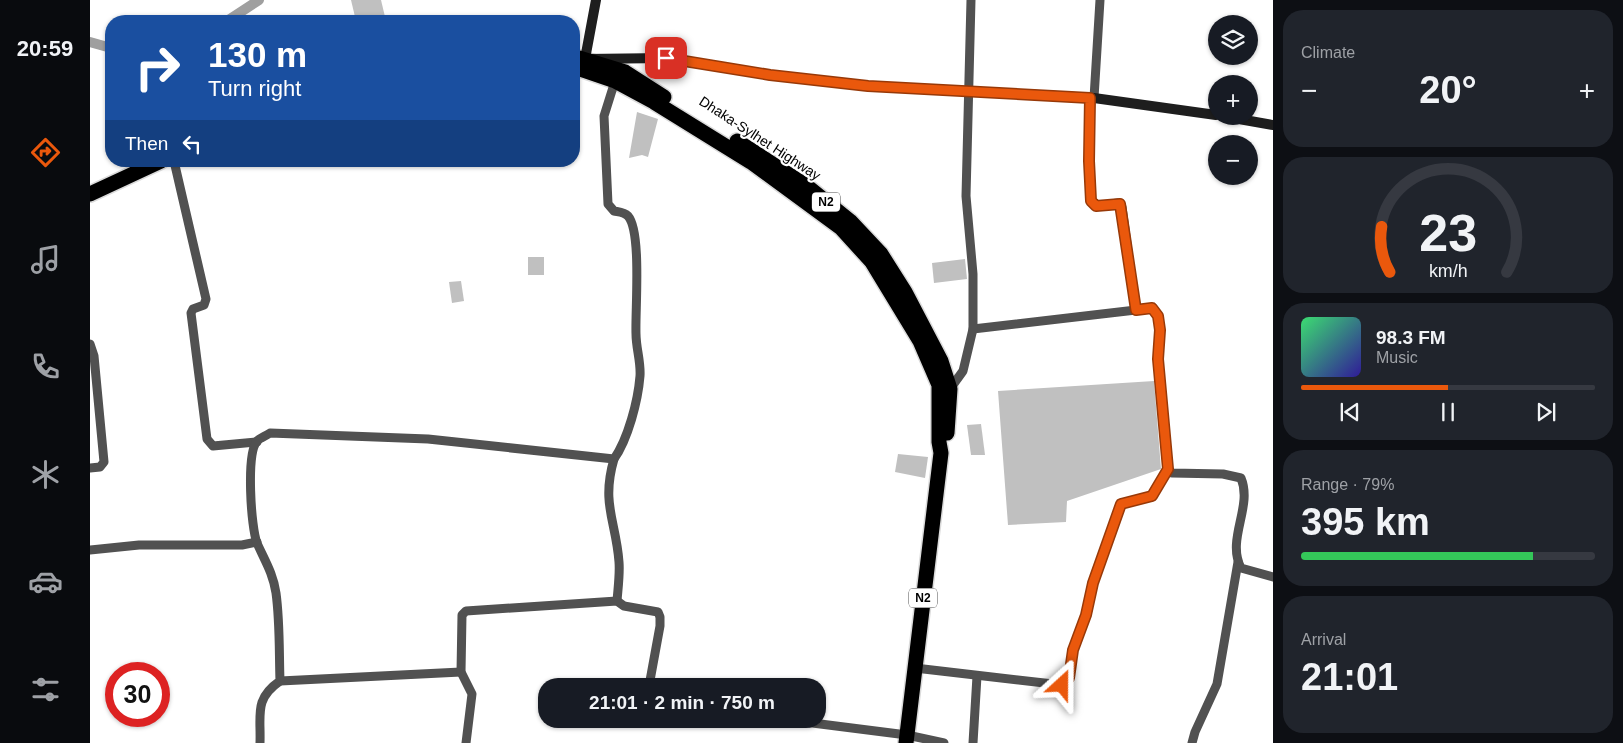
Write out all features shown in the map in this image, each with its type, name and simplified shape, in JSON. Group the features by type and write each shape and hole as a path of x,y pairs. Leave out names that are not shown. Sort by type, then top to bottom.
{"highway":[{"name":"Dhaka-Sylhet Highway","path":"580,62 625,72 778,167 808,187 850,220 881,254 905,292 941,361 950,389 946,444 941,452"},
{"name":"Dhaka-Sylhet Highway","path":"580,63 654,102 751,162 841,228 872,262 920,342 939,385 939,442 941,452 906,739"},
{"path":"90,194 148,167"}],"street":[{"path":"580,51 596,0"},
{"path":"950,389 963,371 973,329 973,274 966,196 971,0"},
{"path":"1100,0 1089,161 1091,201 1096,206 1118,203 1122,207 1136,310"},
{"path":"580,61 666,58 770,75 868,86 1092,98 1208,114"},
{"path":"615,81 604,116 608,204 614,211 622,212 629,217 633,231 637,279 636,334 640,374 624,446 614,460 610,474 607,500 619,562 617,601"},
{"path":"1258,122 1273,125"},
{"path":"175,167 206,299 204,305 193,309 191,313 207,439 213,446 257,442 270,433 428,439 614,460"},
{"path":"915,668 1062,685 1067,682 1073,650 1086,615 1093,583 1121,504 1152,496 1168,469 1158,359 1158,316 1152,308 1107,315 973,329"},
{"path":"90,344 94,356 104,462 100,467 90,468"},
{"path":"257,442 253,452 250,501 256,542 270,566 276,592 280,681"},
{"path":"1168,469 1172,473 1222,474 1242,478 1244,500 1236,541 1238,562 1217,684 1194,732 1192,743"},
{"path":"90,550 139,545 242,545 256,542"},
{"path":"1238,562 1241,568 1273,578"},
{"path":"466,743 472,694 461,672 462,615 466,611 617,601 624,606 658,612 660,617 650,678"},
{"path":"260,743 262,698 267,690 280,681 461,672"},
{"path":"973,743 977,676"},
{"path":"826,726 944,743"}],"building":[{"path":"351,0 381,0 385,15 355,15"},
{"path":"637,112 658,119 648,157 642,155 629,158"},
{"path":"528,257 544,257 544,275 528,275"},
{"path":"965,259 967,279 934,283 932,263"},
{"path":"461,281 464,301 452,303 449,282"},
{"path":"1154,381 1161,469 1067,501 1066,522 1008,525 998,391"},
{"path":"981,424 985,455 971,455 967,425"},
{"path":"898,454 928,457 925,478 895,472"}],"waterway":[{"path":"236,15 259,0"},
{"path":"90,42 105,46"}],"route":[{"path":"666,58 770,75 868,86 1090,98 1089,161 1091,201 1096,206 1118,203 1122,207 1136,310 1152,308 1158,316 1160,330 1158,359 1168,469 1152,496 1121,504 1103,550 1093,583 1086,615 1073,650 1069,678 1062,685"}]}
